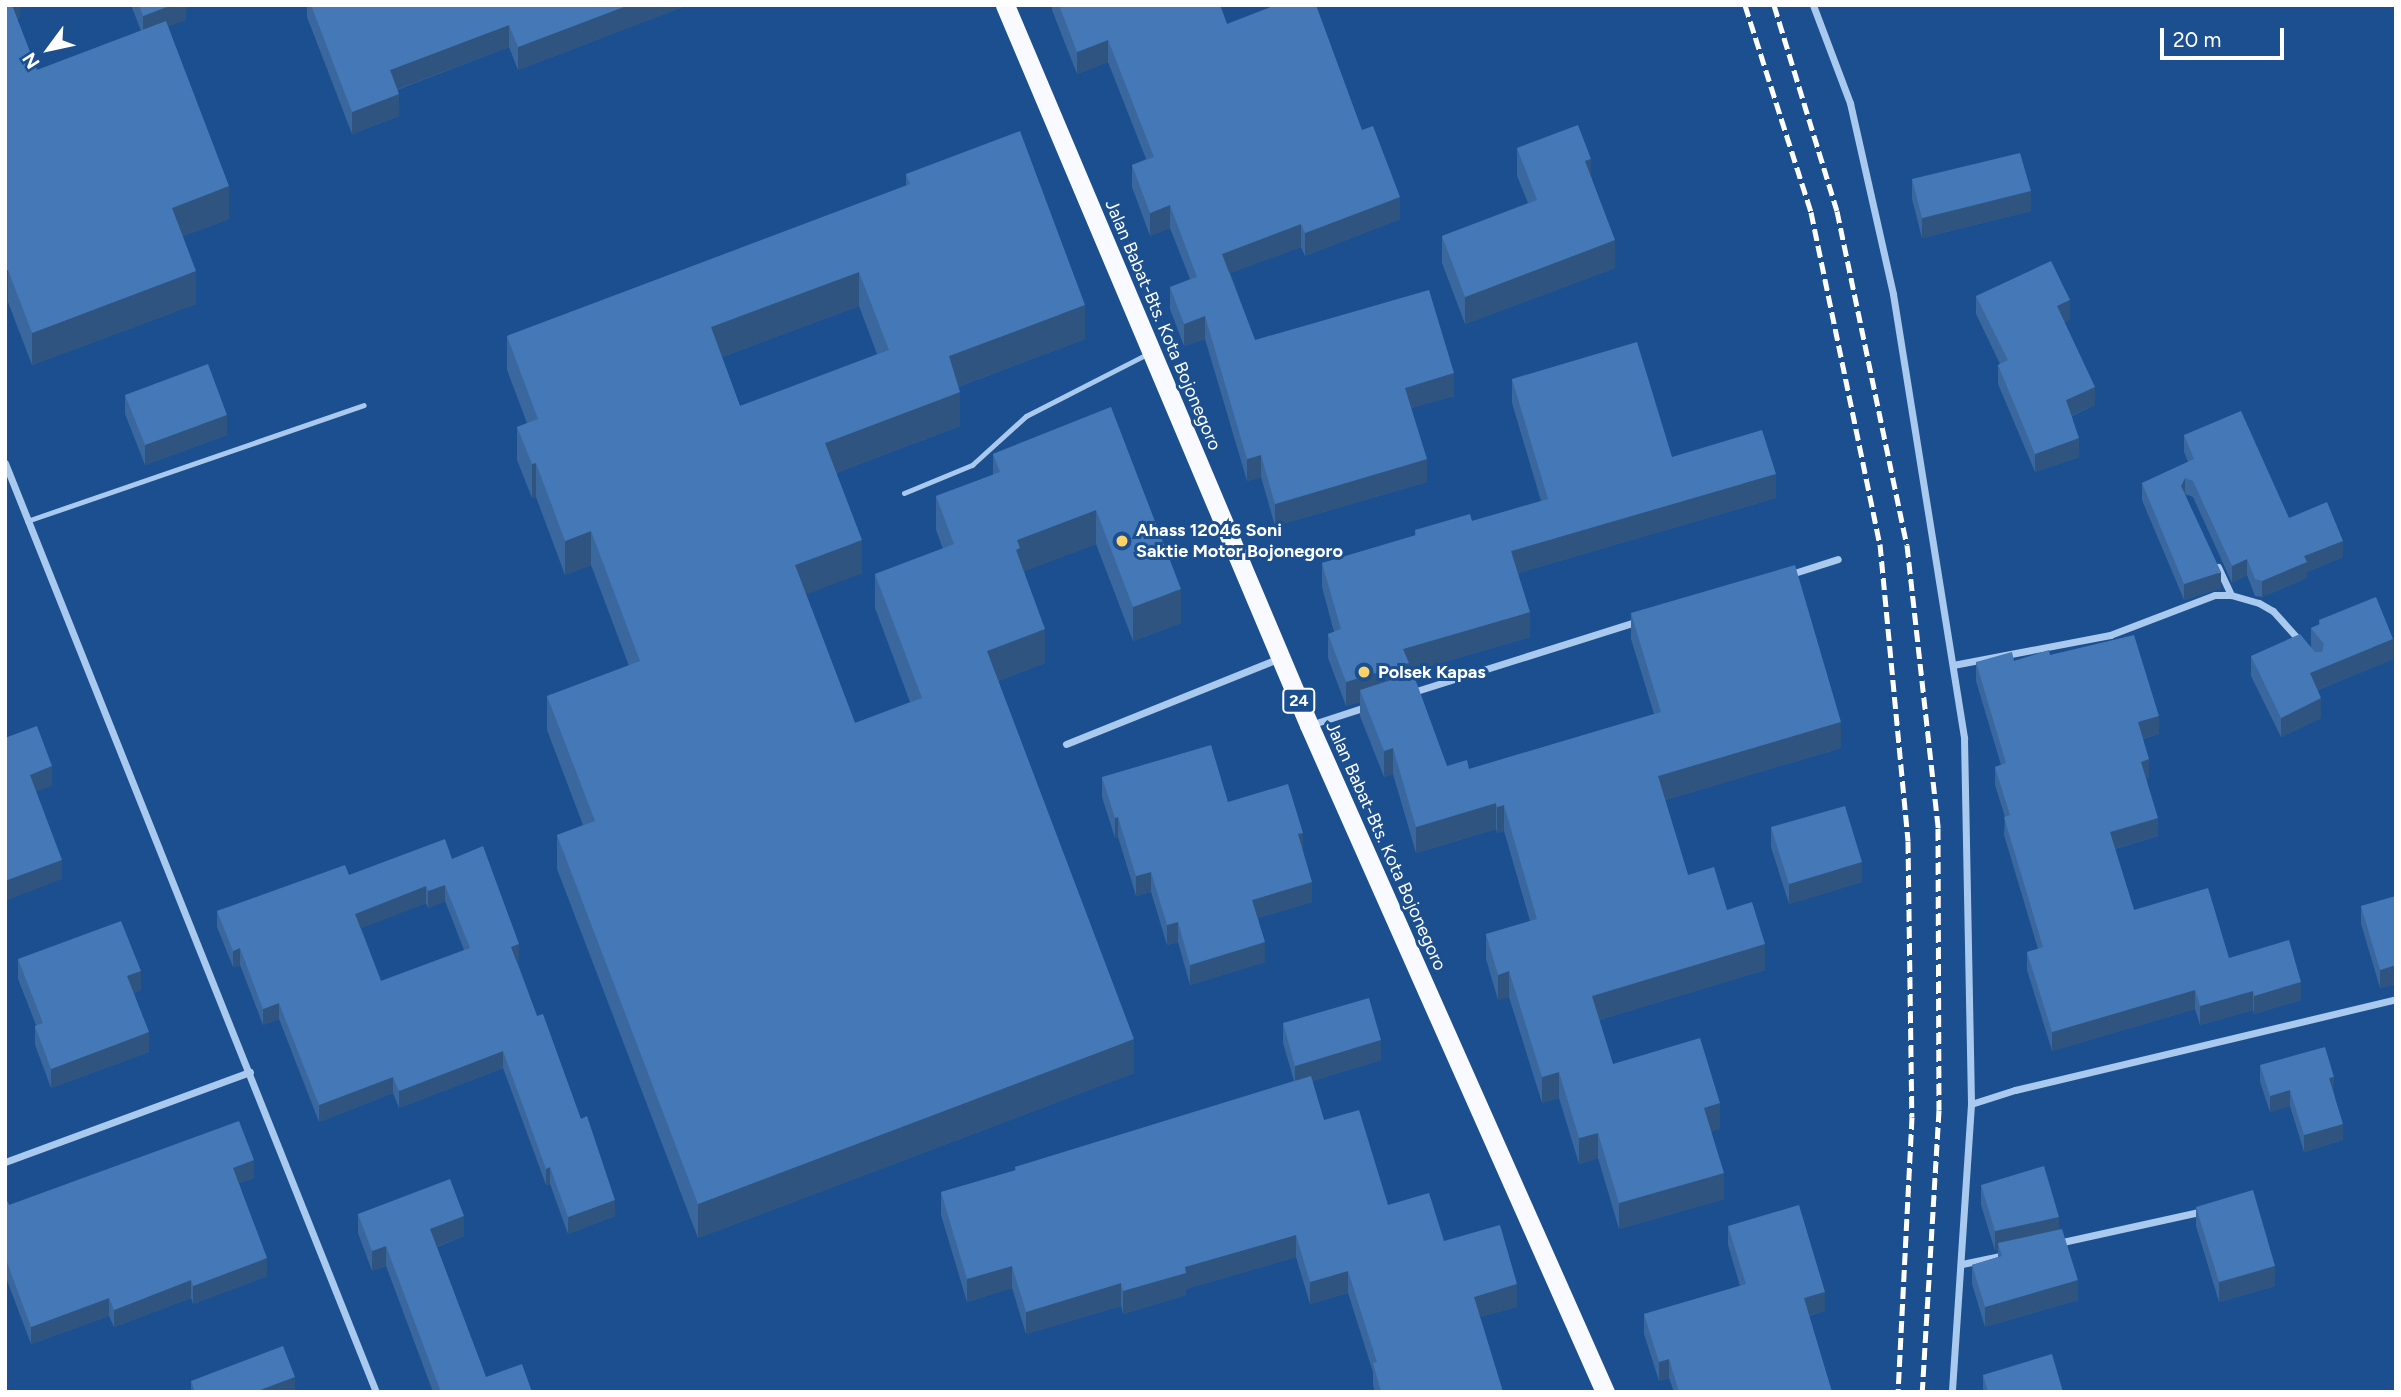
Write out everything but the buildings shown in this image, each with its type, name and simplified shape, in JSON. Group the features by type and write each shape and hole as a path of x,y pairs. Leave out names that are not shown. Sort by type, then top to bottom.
{"highway":[{"name":"Jalan Babat-Bts. Kota Bojonegoro","path":"1005,5 1309,725 1605,1392"}],"street":[{"path":"1813,5 1850,103 1893,294 1964,738 1971,1104 1952,1392"},
{"path":"5,463 376,1392"},
{"path":"1785,576 1838,559"},
{"path":"2214,559 2231,595"},
{"path":"1953,665 2110,635 2215,595 2231,595 2273,611 2303,646"},
{"path":"1402,696 1653,617"},
{"path":"1066,744 1281,657"},
{"path":"1309,725 1375,704"},
{"path":"1971,1104 2015,1090 2396,999"},
{"path":"5,1162 250,1072"},
{"path":"2054,1244 2213,1209"},
{"path":"1962,1264 2014,1253"}],"lane":[{"path":"904,494 972,466 1026,416 1152,352"},
{"path":"27,521 364,405"}],"railway":[{"path":"1745,5 1811,212 1880,544 1908,841 1912,1117 1898,1392"},
{"path":"1774,5 1837,211 1907,545 1938,828 1939,1110 1922,1392"}],"place":[{"name":"Ahass 12046 Soni Saktie Motor Bojonegoro","path":"1122,541"},
{"name":"Polsek Kapas","path":"1364,672"}]}
